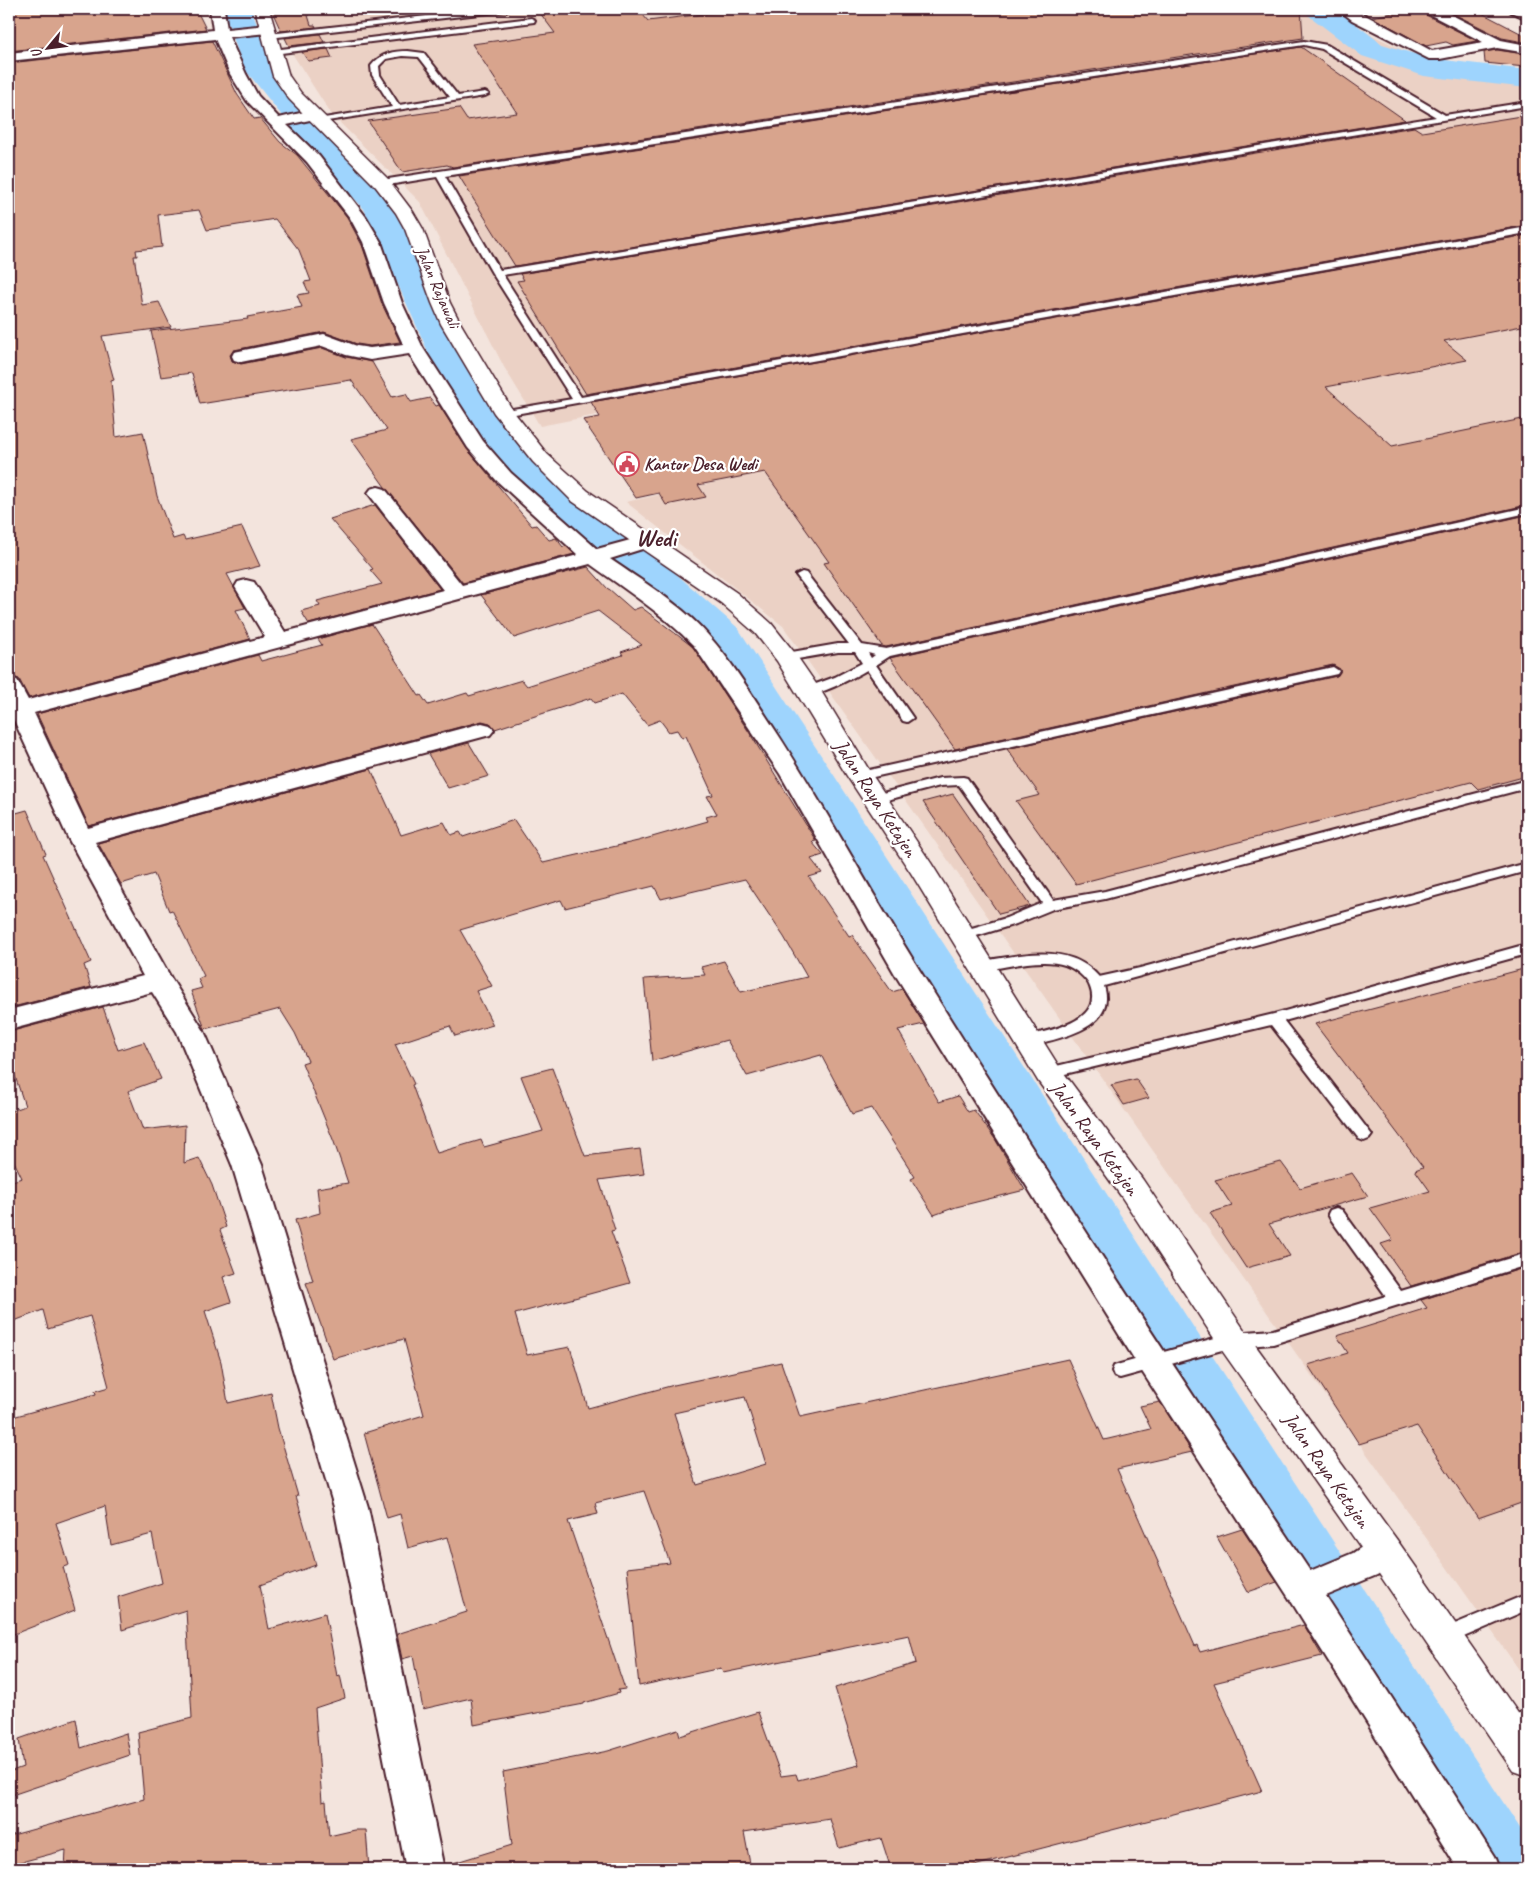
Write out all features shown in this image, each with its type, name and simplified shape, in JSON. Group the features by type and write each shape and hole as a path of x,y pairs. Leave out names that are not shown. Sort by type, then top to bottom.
{"street":[{"path":"217,9 238,74 252,98 313,159 358,216 372,242 392,303 414,348 474,444 504,477 687,626 702,641 742,698 792,774 905,969 1158,1360 1309,1587 1480,1869"},
{"name":"Jalan Rajawali","path":"262,9 265,37 282,76 295,96 311,118 382,183 404,212 414,229 451,324 504,413 554,474 639,543"},
{"path":"1345,9 1429,55 1440,55 1497,44"},
{"path":"1430,9 1497,44 1527,49"},
{"path":"1516,9 1527,15"},
{"path":"9,57 226,34 265,37"},
{"path":"277,123 311,118"},
{"path":"241,356 324,340 353,351 370,354 414,348"},
{"path":"378,493 457,593"},
{"path":"426,1869 351,1506 247,1165 190,1031 158,981 80,838 13,702 279,640 601,555 639,543"},
{"name":"Jalan Raya Ketajen","path":"639,543 729,598 763,628 786,657 963,935 1048,1073 1132,1188 1221,1343 1375,1557 1445,1637 1516,1723 1527,1758"},
{"path":"246,587 279,640"},
{"path":"80,838 482,730"},
{"path":"9,1020 158,981"},
{"path":"1309,1587 1375,1557"}],"lane":[{"path":"265,37 506,9"},
{"path":"265,37 531,20"},
{"path":"382,183 1304,43 1324,47 1444,118"},
{"path":"397,108 376,75 375,66 379,59 388,55 409,53 421,55 455,98"},
{"path":"311,118 397,108 485,94"},
{"path":"497,273 1527,104"},
{"path":"438,174 497,273 578,401"},
{"path":"504,413 1527,230"},
{"path":"809,691 869,664 886,653 1527,510"},
{"path":"802,575 858,648 907,718"},
{"path":"786,657 838,648 858,648 886,653"},
{"path":"868,788 1333,670"},
{"path":"868,788 963,781 1050,905"},
{"path":"963,935 1011,921 1050,905 1105,895 1527,784"},
{"path":"1096,983 1140,973 1527,867"},
{"path":"1048,1073 1274,1019 1527,949"},
{"path":"982,966 1040,959 1067,960 1087,972 1096,983 1099,992 1099,1007 1089,1019 1076,1027 1028,1041"},
{"path":"1274,1019 1364,1136"},
{"path":"1336,1214 1397,1298"},
{"path":"1120,1371 1221,1343 1273,1337 1527,1259"},
{"path":"1445,1637 1527,1602"}],"shaded area":[{"path":"278,9 1341,9 1350,24 1434,65 1527,72 1527,1681 783,626 626,502 721,481 668,401 540,426 504,367 420,202 331,114 290,50"}],"building":[{"path":"9,9 196,9 206,29 9,51"},
{"path":"271,9 306,9 311,25 316,27 281,31"},
{"path":"537,9 638,9 648,21 743,9 1301,9 1303,38 453,167 447,165 402,172 368,121 459,108 467,120 517,113 472,44 555,33"},
{"path":"1421,9 1424,14 1477,41 1453,45 1446,42 1426,46 1372,17"},
{"path":"1444,9 1474,9 1524,35 1524,42 1502,38"},
{"path":"320,34 324,42 289,46 285,38"},
{"path":"212,41 237,94 254,119 260,118 280,142 297,155 347,217 362,245 382,304 400,342 370,346 357,344 324,332 234,350 230,355 232,361 241,364 322,348 346,357 372,362 392,397 406,394 411,402 430,398 436,406 439,405 467,449 532,526 536,525 549,540 556,538 563,547 566,546 574,554 463,583 385,487 351,439 387,430 351,380 200,404 192,373 161,377 151,331 248,319 247,317 302,307 297,295 309,293 304,282 311,281 299,250 275,219 207,230 199,210 158,215 162,247 136,250 137,256 134,256 142,305 159,302 171,327 102,336 114,380 111,381 116,437 143,432 157,496 173,539 183,536 185,540 242,527 260,566 227,574 245,608 236,610 250,639 29,698 19,679 9,674 9,468 13,467 9,455 9,63"},
{"path":"1301,47 1405,120 515,266 459,176"},
{"path":"328,49 332,58 308,61 302,52"},
{"path":"1497,50 1524,54 1525,67 1485,63 1484,52"},
{"path":"1527,115 1527,225 586,394 517,281 524,280 520,274 1414,127 1422,132"},
{"path":"1527,235 1527,325 1444,341 1467,360 1326,387 1392,446 1527,418 1527,505 886,647 882,646 824,563 829,562 765,472 698,485 706,497 666,505 659,493 636,498 583,420 600,417 591,402"},
{"path":"375,505 440,589 309,624 301,611 320,606 317,601 382,584 370,570 373,569 330,519"},
{"path":"1527,515 1527,776 1478,789 1471,782 1076,884 1016,801 1040,795 1007,749 1337,676 1340,669 1333,665 955,749 890,658"},
{"path":"588,567 608,589 633,610 641,607 693,647 749,732 816,841 812,842 823,855 811,859 822,873 809,877 849,936 852,935 892,992 902,989 924,1024 898,1030 939,1102 958,1096 968,1112 974,1110 995,1139 1025,1190 956,1207 934,1215 911,1179 915,1177 871,1108 852,1114 821,1055 747,1076 727,1040 652,1061 644,979 705,975 701,967 724,961 741,992 807,977 784,937 745,879 661,899 654,886 565,908 561,900 460,930 492,986 476,991 493,1025 455,1036 450,1026 395,1044 414,1084 412,1085 437,1153 481,1140 484,1147 543,1131 521,1076 552,1068 585,1156 640,1149 644,1174 599,1180 615,1230 611,1231 630,1283 515,1314 527,1355 570,1347 588,1408 674,1385 781,1362 800,1417 1068,1359 1104,1440 1151,1429 1140,1406 1160,1402 1192,1452 1117,1469 1195,1646 1197,1645 1200,1652 1304,1625 1322,1656 1214,1683 1262,1791 962,1869 891,1869 881,1838 839,1848 830,1819 744,1832 751,1869 451,1869 450,1864 512,1845 503,1772 608,1751 678,1729 680,1736 758,1712 781,1776 796,1774 798,1780 859,1765 835,1688 916,1663 909,1635 723,1673 721,1668 639,1686 627,1568 670,1563 644,1491 595,1503 598,1514 568,1521 625,1689 618,1690 619,1693 584,1704 474,1725 471,1698 423,1709 413,1656 402,1659 397,1634 467,1612 447,1537 408,1548 400,1514 387,1518 364,1433 424,1415 404,1339 333,1359 306,1283 313,1281 295,1220 320,1213 317,1188 348,1183 334,1142 302,1063 308,1061 295,1033 280,1009 205,1029 191,991 202,988 198,979 204,976 172,910 169,911 154,874 121,884 98,843 371,769 401,835 444,822 451,835 460,832 463,837 514,820 543,863 638,841 708,821 706,817 717,814 707,796 713,795 686,736 682,738 677,730 669,732 660,720 647,725 622,694 595,703 591,698 495,729 490,723 482,721 89,826 37,714 258,655 261,661 322,645 318,639 372,624 419,696 421,695 428,705 467,693 469,696 522,680 527,686 623,655 621,652 642,645 598,611 514,638 481,595","holes":["745,1397 766,1464 697,1485 674,1413"]},
{"path":"469,743 489,776 448,788 428,754"},
{"path":"953,794 1030,906 999,914 923,802"},
{"path":"27,810 46,854 43,855 91,962 84,965 91,987 9,1008 9,815"},
{"path":"1527,968 1527,1251 1411,1286 1381,1244 1393,1240 1370,1208 1430,1191 1415,1170 1423,1167 1315,1024"},
{"path":"103,1007 118,1050 144,1042 161,1079 128,1091 143,1130 185,1125 184,1163 199,1158 212,1185 226,1227 220,1230 236,1273 223,1277 231,1302 205,1311 221,1362 228,1403 271,1393 278,1428 316,1565 260,1585 269,1629 325,1613 337,1676 340,1675 345,1698 315,1708 322,1802 326,1801 329,1836 355,1830 366,1830 369,1869 65,1869 66,1850 10,1865 9,1836 144,1799 138,1732 192,1718 186,1610 122,1630 118,1597 162,1583 152,1534 111,1545 105,1506 56,1523 69,1565 63,1567 75,1610 9,1636 9,1550 13,1548 9,1524 9,1458 13,1457 9,1434 9,1418 96,1394 95,1391 109,1387 90,1316 48,1329 43,1310 9,1323 9,1182 22,1178 9,1151 9,1112 25,1106 9,1058 9,1032"},
{"path":"1136,1079 1149,1098 1124,1105 1111,1085"},
{"path":"1281,1162 1300,1188 1352,1173 1368,1196 1269,1224 1290,1256 1246,1268 1210,1213 1232,1206 1215,1180"},
{"path":"1527,1267 1527,1501 1478,1518 1417,1426 1359,1444 1308,1365 1348,1353 1337,1336 1427,1308 1421,1300"},
{"path":"1242,1529 1277,1582 1248,1592 1217,1537"},
{"path":"76,1719 81,1748 126,1733 130,1755 9,1796 9,1772 23,1767 19,1739"}],"waterway":[{"path":"237,9 258,66 321,144 379,205 470,403 527,465 722,637 1502,1869"},
{"path":"1318,9 1372,50 1424,67 1527,79"}],"place":[{"name":"Kantor Desa Wedi","path":"627,464"}],"district":[{"name":"Wedi","path":"656,538"}]}
